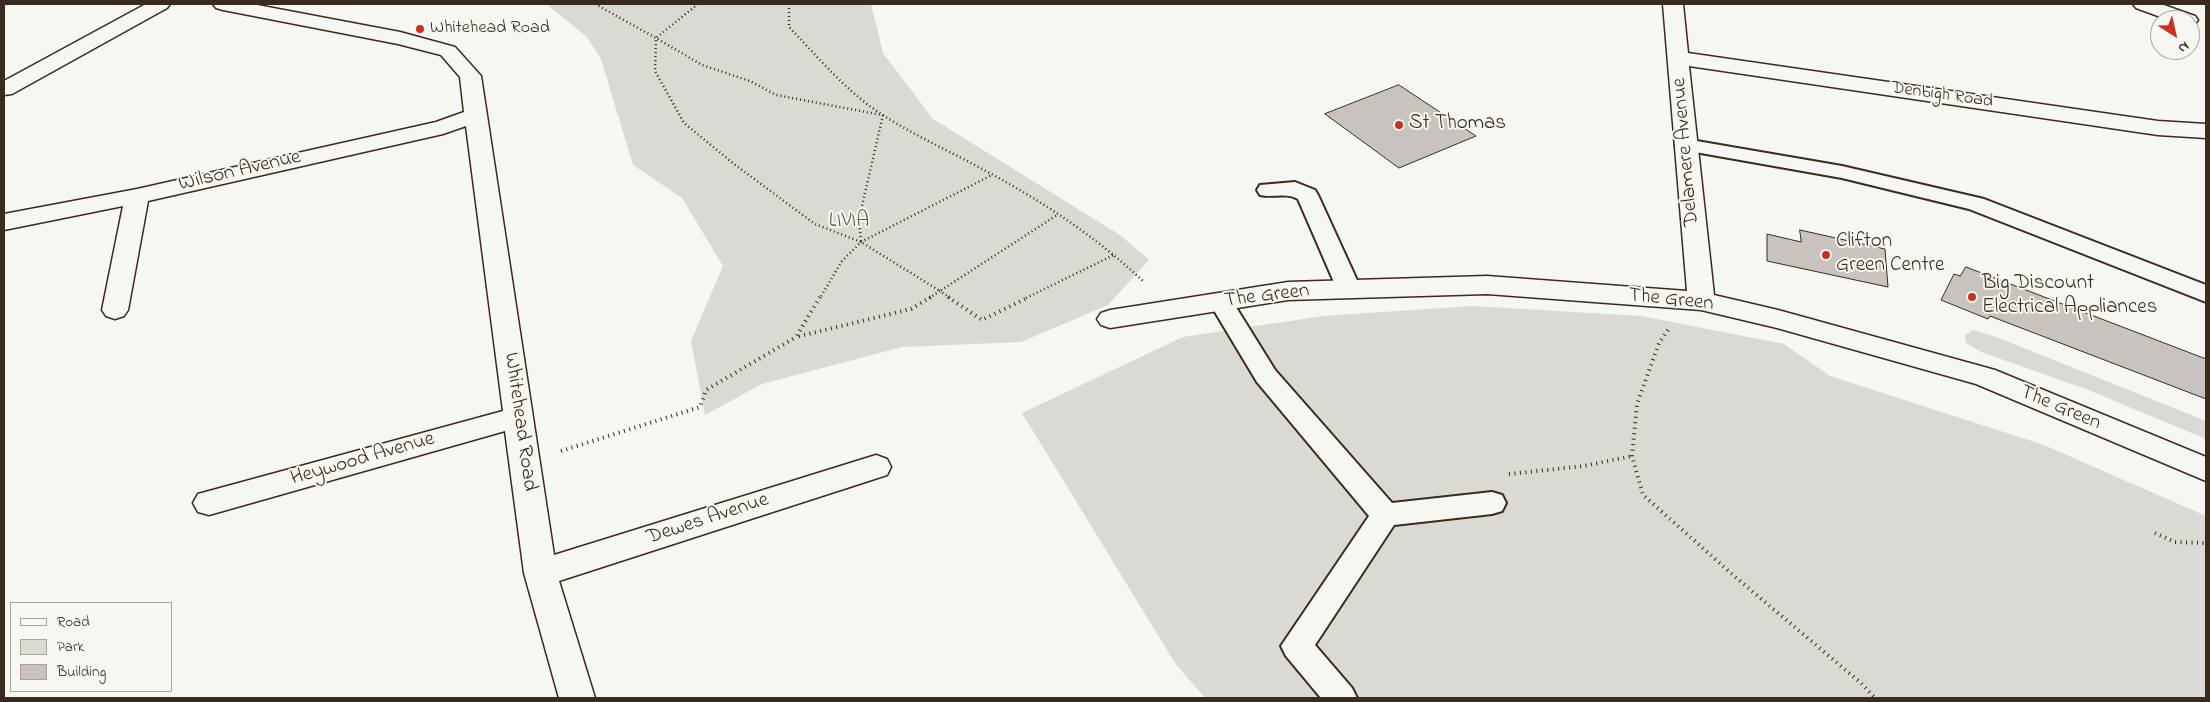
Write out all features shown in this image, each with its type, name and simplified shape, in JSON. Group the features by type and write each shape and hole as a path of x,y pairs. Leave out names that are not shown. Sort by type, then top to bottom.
{"street":[{"path":"4,89 160,4"},
{"name":"Whitehead Road","path":"223,4 400,38 448,51 470,76 540,574 577,698"},
{"name":"Delamere Avenue","path":"1673,4 1701,301"},
{"path":"2143,4 2160,10"},
{"name":"Denbigh Road","path":"1679,58 2158,128 2206,131"},
{"name":"Wilson Avenue","path":"4,222 137,196 443,126 475,115"},
{"path":"115,310 137,196"},
{"name":"The Green","path":"1110,319 1288,291 1349,289 1487,285 1701,301 1778,318 1985,378 2206,470"},
{"name":"Heywood Avenue","path":"209,503 518,417"},
{"name":"Dewes Avenue","path":"540,574 876,467"}],"lane":[{"path":"1685,146 1842,172 1976,204 2206,294"},
{"path":"1268,190 1295,188 1307,195 1349,289"},
{"path":"1221,302 1266,376 1385,515"},
{"path":"1385,515 1492,504"},
{"path":"1341,698 1298,646 1385,515"}],"path":[{"path":"595,4 702,65 750,81 776,95 883,115"},
{"path":"698,4 656,38 654,71 684,123 734,164 815,224 861,242 982,320 1116,254"},
{"path":"789,4 789,27 842,83 883,115 993,174 1116,254 1172,309"},
{"path":"861,242 859,218 883,115"},
{"path":"796,338 842,261 861,242 993,174"},
{"path":"524,462 700,407 706,390 796,338 911,309 1057,215"},
{"path":"1701,301 1674,323 1659,343 1637,404 1632,456 1644,495 1733,575 1861,683 1875,698"},
{"path":"1492,504 1505,474 1584,466 1632,456"},
{"path":"2155,533 2175,542 2206,543"}],"green space":[{"name":"LIVIA","path":"546,4 871,4 883,53 933,119 1120,235 1149,260 1108,305 1021,342 902,347 762,384 705,415 691,341 723,266 682,198 633,165 601,59 587,37"},
{"path":"1473,306 1641,316 1784,344 1830,376 2044,445 2206,516 2206,698 1205,698 1175,663 1022,413 1183,337 1323,316"},
{"path":"1973,330 1996,337 2206,421 2206,439 2086,389 1981,352 1966,343 1965,335"}],"building":[{"name":"St Thomas","path":"1399,85 1476,136 1399,168 1325,114"},
{"name":"Clifton Green Centre","path":"1800,230 1885,249 1888,287 1767,261 1767,234 1801,242"},
{"path":"1966,267 2206,359 2206,399 1990,316 1988,319 1941,300 1954,274 1960,276"}],"place":[{"name":"Whitehead Road","path":"420,29"},
{"name":"St Thomas","path":"1399,125"},
{"name":"Clifton Green Centre","path":"1826,255"},
{"name":"Big Discount Electrical Appliances","path":"1972,297"}]}
